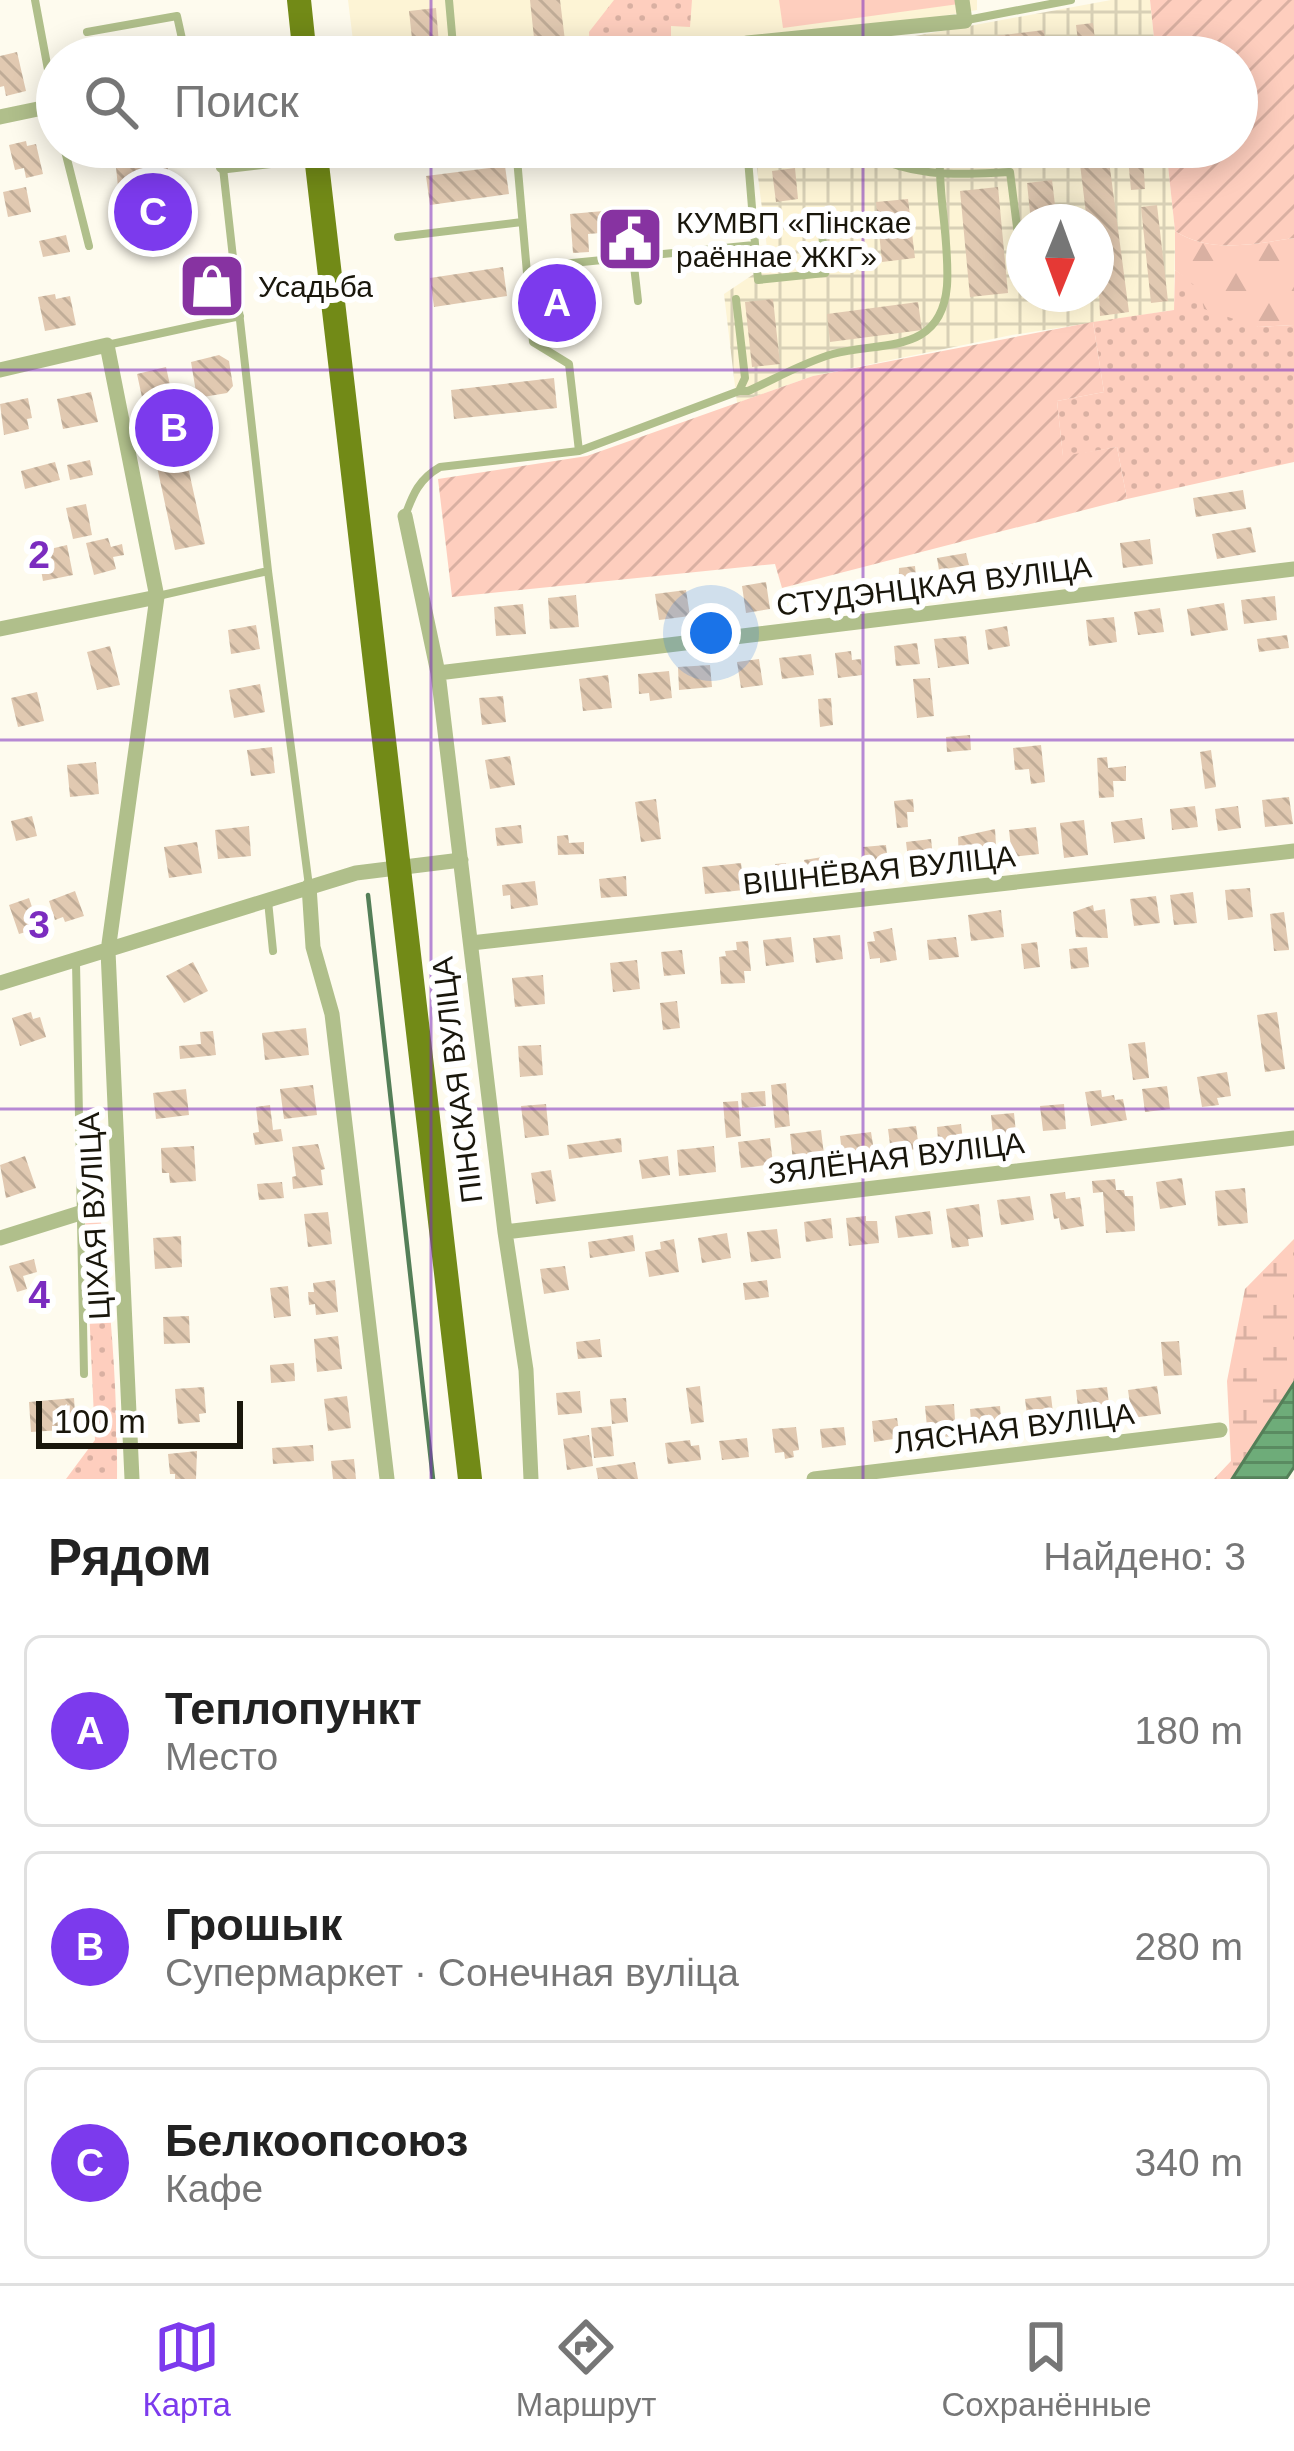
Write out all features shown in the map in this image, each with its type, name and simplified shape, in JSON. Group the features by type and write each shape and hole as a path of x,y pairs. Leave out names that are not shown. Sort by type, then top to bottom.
{"main road":[{"path":"299,0 303,36"},
{"name":"ПІНСКАЯ ВУЛІЦА","path":"317,168 470,1479"}],"street":[{"path":"816,36 965,21 962,0"},
{"path":"0,117 36,112"},
{"path":"0,370 106,345"},
{"name":"ЦІХАЯ ВУЛІЦА","path":"106,345 157,597 108,951 132,1479"},
{"name":"ПІНСКАЯ ВУЛІЦА","path":"406,517 439,673 505,1232 526,1370 531,1479"},
{"name":"СТУДЭНЦКАЯ ВУЛІЦА","path":"439,673 1294,569"},
{"path":"0,629 157,597"},
{"name":"ВІШНЁВАЯ ВУЛІЦА","path":"471,943 1294,850"},
{"path":"0,983 309,886 398,865 461,860"},
{"path":"309,886 313,947 335,1037 387,1479"},
{"name":"ЗЯЛЁНАЯ ВУЛІЦА","path":"505,1232 1294,1138"},
{"path":"0,1238 80,1214"},
{"name":"ЛЯСНАЯ ВУЛІЦА","path":"814,1479 1220,1430"}],"lane":[{"path":"35,0 42,36"},
{"path":"449,0 452,36"},
{"path":"965,21 1071,0"},
{"path":"87,32 177,16 181,36"},
{"path":"69,168 89,246"},
{"path":"223,168 309,886"},
{"path":"517,168 532,342 569,364 579,451"},
{"path":"748,168 758,280 825,273 822,231"},
{"path":"907,168 938,176 1010,172 1014,204"},
{"path":"406,517 424,476 440,467 579,451 748,392 830,354 916,340 932,329 947,289 939,168"},
{"path":"398,237 522,222"},
{"path":"562,264 754,245"},
{"path":"633,257 638,301"},
{"path":"736,299 745,378 740,391"},
{"path":"106,345 240,316"},
{"path":"157,597 268,571"},
{"path":"268,899 273,951"},
{"path":"76,960 84,1374"}],"shaded area":[{"path":"348,0 977,0 977,10 829,36 352,36"},
{"path":"1111,0 1150,0 1154,36 915,36"},
{"path":"757,168 1168,168 1175,231 1174,310 1012,335 813,376 737,403 724,294 769,264"},
{"path":"1294,1383 1294,1467 1286,1479 1232,1479"}],"green space":[{"path":"614,0 692,0 690,27 671,26 671,36 589,36"},
{"path":"779,0 958,0 959,4 783,28"},
{"path":"1150,0 1294,0 1294,238 1217,245 1175,231 1168,168 1258,168 1258,36 1154,36"},
{"path":"1175,231 1217,245 1294,238 1294,325 1258,327 1204,309 1199,289 1175,270"},
{"path":"1175,270 1258,327 1294,325 1294,462 1127,499 1117,447 1063,457 1057,401 1104,392 1093,322 1174,310"},
{"path":"1093,322 1104,392 1057,401 1063,456 1117,447 1127,499 782,588 775,564 452,597 438,479 587,456 813,376"},
{"path":"84,1196 98,1196 112,1337 117,1479 66,1479 95,1440"},
{"path":"1294,1239 1294,1383 1232,1479 1214,1479 1231,1461 1227,1381 1245,1289"}],"building":[{"path":"530,0 560,0 564,36 534,36"},
{"path":"436,8 438,36 412,36 409,11"},
{"path":"1093,23 1095,36 1077,36 1076,25"},
{"path":"1044,30 1045,36 994,36"},
{"path":"17,52 26,91 6,96 4,86 0,87 0,56"},
{"path":"36,144 36,168 42,168 43,174 26,178 24,168 15,170 9,145"},
{"path":"116,168 168,168 178,204 169,211 170,219 122,224"},
{"path":"505,168 509,194 430,205 426,176"},
{"path":"795,168 798,199 776,202 772,171"},
{"path":"1080,168 1110,168 1129,312 1100,316 1100,312 1114,312 1114,204 1085,204"},
{"path":"1129,168 1144,168 1145,189 1131,190"},
{"path":"1052,180 1055,204 1029,204 1027,183"},
{"path":"26,187 31,212 8,217 3,192"},
{"path":"998,187 1006,293 970,297 960,191"},
{"path":"908,199 915,258 882,262 876,202"},
{"path":"1157,205 1168,301 1151,303 1141,207"},
{"path":"637,208 640,248 626,249 624,231 588,234 589,252 573,253 570,214"},
{"path":"66,235 70,252 43,257 39,241"},
{"path":"503,267 507,296 434,307 430,278"},
{"path":"215,281 218,301 191,305 188,285"},
{"path":"55,294 56,299 70,296 76,325 45,331 38,297"},
{"path":"773,299 780,364 752,367 745,302"},
{"path":"918,302 922,330 830,342 827,314"},
{"path":"219,355 229,361 233,386 227,393 197,398 191,362"},
{"path":"166,367 205,544 175,550 137,374"},
{"path":"554,378 557,408 454,419 451,390"},
{"path":"91,392 98,422 63,429 57,399"},
{"path":"28,398 29,429 4,435 0,404"},
{"path":"90,460 93,475 70,480 67,465"},
{"path":"55,462 60,480 25,489 21,471"},
{"path":"1243,490 1246,509 1196,517 1193,498"},
{"path":"86,504 92,535 73,539 66,508"},
{"path":"1251,527 1256,552 1217,559 1212,534"},
{"path":"108,538 111,547 122,544 124,555 113,557 116,569 94,575 86,543"},
{"path":"1150,539 1153,564 1123,568 1120,543"},
{"path":"67,545 73,575 43,581 39,559 47,557 46,550"},
{"path":"966,553 969,565 939,570 937,558"},
{"path":"1023,562 1026,583 995,588 992,566"},
{"path":"915,566 918,597 898,599 899,568"},
{"path":"978,569 980,588 960,590 958,572"},
{"path":"766,582 770,609 746,613 742,586"},
{"path":"686,590 690,616 659,620 655,594"},
{"path":"576,595 579,627 550,629 548,598"},
{"path":"1275,596 1277,620 1244,624 1241,600"},
{"path":"1224,603 1228,630 1191,636 1187,609"},
{"path":"523,604 526,634 496,636 494,607"},
{"path":"1160,608 1164,632 1138,635 1134,612"},
{"path":"1114,617 1117,642 1089,646 1086,620"},
{"path":"256,625 260,649 231,654 228,630"},
{"path":"1007,626 1010,646 988,650 985,630"},
{"path":"1287,635 1289,648 1259,652 1257,639"},
{"path":"966,636 969,664 938,668 934,639"},
{"path":"917,643 920,664 896,666 894,646"},
{"path":"110,646 120,685 97,690 87,652"},
{"path":"851,651 852,660 861,659 862,675 838,678 835,653"},
{"path":"811,654 814,675 782,679 779,658"},
{"path":"759,659 763,685 741,688 737,662"},
{"path":"710,665 712,687 679,690 678,667"},
{"path":"669,671 672,698 650,701 649,693 639,694 638,674"},
{"path":"608,675 612,708 583,711 579,679"},
{"path":"930,678 934,716 917,718 913,679"},
{"path":"260,684 265,712 234,718 229,690"},
{"path":"37,692 44,721 18,727 11,698"},
{"path":"503,696 506,722 482,725 479,698"},
{"path":"831,698 833,725 820,727 818,699"},
{"path":"970,735 971,750 947,752 946,737"},
{"path":"1041,745 1045,782 1031,784 1029,769 1015,770 1013,748"},
{"path":"272,747 275,773 251,776 247,750"},
{"path":"1211,750 1216,787 1205,789 1200,752"},
{"path":"510,756 515,785 490,789 485,760"},
{"path":"1107,757 1108,768 1126,766 1126,781 1113,781 1114,797 1099,798 1097,758"},
{"path":"96,762 99,794 70,797 67,765"},
{"path":"1289,797 1293,824 1265,827 1262,800"},
{"path":"656,799 661,839 641,842 635,802"},
{"path":"913,799 914,812 907,812 908,827 897,828 894,801"},
{"path":"1195,806 1198,827 1172,830 1170,809"},
{"path":"1238,806 1241,828 1218,831 1215,809"},
{"path":"32,816 37,836 16,841 11,821"},
{"path":"1142,818 1145,839 1114,843 1111,822"},
{"path":"1084,820 1088,855 1064,858 1060,823"},
{"path":"521,825 523,843 497,846 495,828"},
{"path":"249,826 251,856 218,859 215,830"},
{"path":"1036,827 1039,854 1012,857 1009,830"},
{"path":"995,829 997,861 959,863 958,837"},
{"path":"568,835 569,843 584,842 584,854 558,855 557,836"},
{"path":"931,839 934,865 909,867 906,842"},
{"path":"197,842 202,873 169,878 164,847"},
{"path":"886,845 889,876 866,878 863,847"},
{"path":"835,855 838,875 807,879 804,860"},
{"path":"741,863 744,890 705,894 702,867"},
{"path":"786,863 788,884 759,887 757,871"},
{"path":"626,876 627,896 601,898 599,879"},
{"path":"535,881 538,905 511,909 510,895 503,896 502,885"},
{"path":"1250,888 1253,917 1228,920 1225,890"},
{"path":"75,891 84,916 55,920 49,901"},
{"path":"1193,892 1197,923 1174,925 1170,895"},
{"path":"1156,896 1160,923 1134,926 1130,899"},
{"path":"29,898 39,928 19,934 9,905"},
{"path":"1093,905 1094,911 1105,909 1108,938 1076,937 1073,912"},
{"path":"1001,910 1004,937 971,941 968,915"},
{"path":"1284,912 1289,950 1274,951 1270,914"},
{"path":"892,928 897,960 880,963 880,958 870,959 867,942 875,941 873,932"},
{"path":"840,935 843,959 816,963 813,938"},
{"path":"791,937 794,962 766,966 763,940"},
{"path":"956,937 959,957 929,960 927,940"},
{"path":"748,941 751,971 744,971 745,983 721,984 719,957 737,950 736,942"},
{"path":"1037,942 1040,967 1024,969 1021,944"},
{"path":"1087,947 1089,967 1071,969 1069,949"},
{"path":"682,950 685,974 664,976 661,952"},
{"path":"637,960 640,989 613,992 610,963"},
{"path":"193,962 208,991 184,1003 166,976"},
{"path":"543,975 545,1004 515,1007 512,978"},
{"path":"677,1001 680,1028 663,1030 660,1003"},
{"path":"31,1012 33,1019 40,1017 46,1037 20,1046 12,1018"},
{"path":"1277,1012 1285,1069 1265,1072 1257,1015"},
{"path":"306,1028 309,1055 265,1060 262,1033"},
{"path":"213,1031 216,1055 180,1059 179,1046 201,1044 200,1032"},
{"path":"1145,1042 1149,1078 1133,1080 1128,1044"},
{"path":"541,1045 543,1075 520,1077 518,1046"},
{"path":"1227,1072 1231,1096 1217,1098 1219,1105 1202,1107 1197,1077"},
{"path":"786,1083 790,1126 775,1128 771,1085"},
{"path":"313,1085 317,1115 284,1119 280,1089"},
{"path":"1167,1086 1170,1109 1145,1112 1142,1089"},
{"path":"186,1089 189,1115 156,1119 153,1093"},
{"path":"1101,1090 1102,1097 1123,1099 1127,1120 1091,1126 1085,1092"},
{"path":"765,1091 766,1106 742,1108 741,1093"},
{"path":"738,1101 741,1136 726,1138 723,1102"},
{"path":"546,1104 549,1135 525,1138 521,1106"},
{"path":"1064,1104 1066,1129 1043,1131 1040,1106"},
{"path":"270,1105 273,1130 281,1129 283,1141 255,1145 253,1133 259,1132 256,1107"},
{"path":"1014,1113 1017,1143 994,1145 991,1115"},
{"path":"961,1124 964,1148 939,1151 937,1127"},
{"path":"916,1126 919,1149 891,1152 888,1129"},
{"path":"821,1130 825,1163 793,1161 790,1134"},
{"path":"871,1132 875,1157 843,1161 840,1136"},
{"path":"621,1138 622,1152 569,1159 567,1145"},
{"path":"770,1138 773,1164 741,1168 738,1142"},
{"path":"318,1144 325,1169 321,1170 323,1185 293,1189 292,1147"},
{"path":"194,1146 196,1181 170,1183 169,1173 162,1173 161,1148"},
{"path":"714,1146 716,1172 679,1176 677,1150"},
{"path":"25,1156 36,1188 6,1198 0,1165"},
{"path":"668,1156 670,1175 642,1179 639,1160"},
{"path":"551,1170 556,1201 536,1204 531,1173"},
{"path":"1182,1178 1186,1205 1160,1209 1156,1182"},
{"path":"1115,1179 1116,1190 1133,1196 1135,1231 1106,1233 1103,1192 1093,1193 1092,1181"},
{"path":"282,1182 284,1198 259,1200 257,1184"},
{"path":"1245,1188 1248,1223 1218,1226 1215,1191"},
{"path":"1065,1192 1066,1199 1080,1197 1084,1226 1061,1230 1059,1218 1054,1219 1050,1194"},
{"path":"1030,1196 1034,1220 1001,1225 997,1200"},
{"path":"979,1204 983,1237 968,1239 969,1246 952,1248 946,1209"},
{"path":"930,1211 933,1234 898,1238 895,1216"},
{"path":"328,1212 332,1244 308,1247 304,1214"},
{"path":"866,1216 866,1221 877,1221 879,1243 849,1246 846,1218"},
{"path":"831,1218 833,1238 806,1242 804,1222"},
{"path":"777,1229 781,1258 751,1262 747,1232"},
{"path":"727,1233 731,1258 702,1263 698,1238"},
{"path":"633,1235 635,1251 590,1258 588,1242"},
{"path":"181,1236 182,1267 155,1269 153,1238"},
{"path":"674,1239 679,1272 649,1277 645,1252 661,1249 660,1242"},
{"path":"34,1259 37,1272 23,1276 27,1289 17,1292 9,1266"},
{"path":"565,1266 569,1290 544,1294 540,1269"},
{"path":"335,1280 338,1312 316,1315 308,1292 314,1292 313,1283"},
{"path":"767,1280 769,1297 745,1300 743,1283"},
{"path":"288,1286 291,1316 274,1318 270,1288"},
{"path":"189,1316 190,1343 164,1344 163,1317"},
{"path":"338,1336 342,1369 317,1372 314,1339"},
{"path":"600,1339 602,1357 578,1359 576,1342"},
{"path":"1179,1341 1182,1375 1164,1376 1161,1342"},
{"path":"294,1363 295,1381 271,1383 270,1365"},
{"path":"700,1386 704,1422 691,1424 686,1388"},
{"path":"1157,1386 1161,1414 1132,1418 1128,1390"},
{"path":"204,1387 206,1413 199,1414 200,1422 178,1424 175,1389"},
{"path":"1107,1387 1111,1421 1080,1424 1076,1390"},
{"path":"580,1391 582,1413 558,1415 556,1393"},
{"path":"347,1396 351,1428 328,1431 324,1399"},
{"path":"1051,1396 1054,1421 1028,1423 1025,1399"},
{"path":"74,1398 76,1429 31,1432 29,1402"},
{"path":"626,1398 628,1422 612,1424 610,1399"},
{"path":"954,1404 956,1436 928,1438 925,1406"},
{"path":"1000,1406 1002,1429 996,1429 997,1438 989,1439 988,1432 972,1433 970,1409"},
{"path":"897,1418 900,1438 874,1442 872,1421"},
{"path":"611,1426 614,1456 594,1458 591,1428"},
{"path":"796,1427 799,1450 785,1459 784,1452 775,1453 772,1429"},
{"path":"844,1427 846,1445 822,1448 820,1429"},
{"path":"589,1435 593,1466 567,1470 563,1439"},
{"path":"747,1438 749,1457 722,1460 719,1441"},
{"path":"690,1440 691,1446 699,1445 701,1460 668,1464 665,1443"},
{"path":"313,1445 314,1461 273,1464 272,1448"},
{"path":"197,1451 196,1479 175,1479 168,1454"},
{"path":"354,1459 356,1479 333,1479 331,1461"},
{"path":"635,1462 638,1479 598,1479 596,1468"}],"waterway":[{"path":"368,895 433,1479"}],"place":[{"name":"Белкоопсоюз","path":"153,212"},
{"name":"КУМВП «Пінскае раённае ЖКГ»","path":"630,239"},
{"name":"Усадьба","path":"212,286"},
{"name":"Теплопункт","path":"557,303"},
{"name":"Грошык","path":"174,428"}]}
